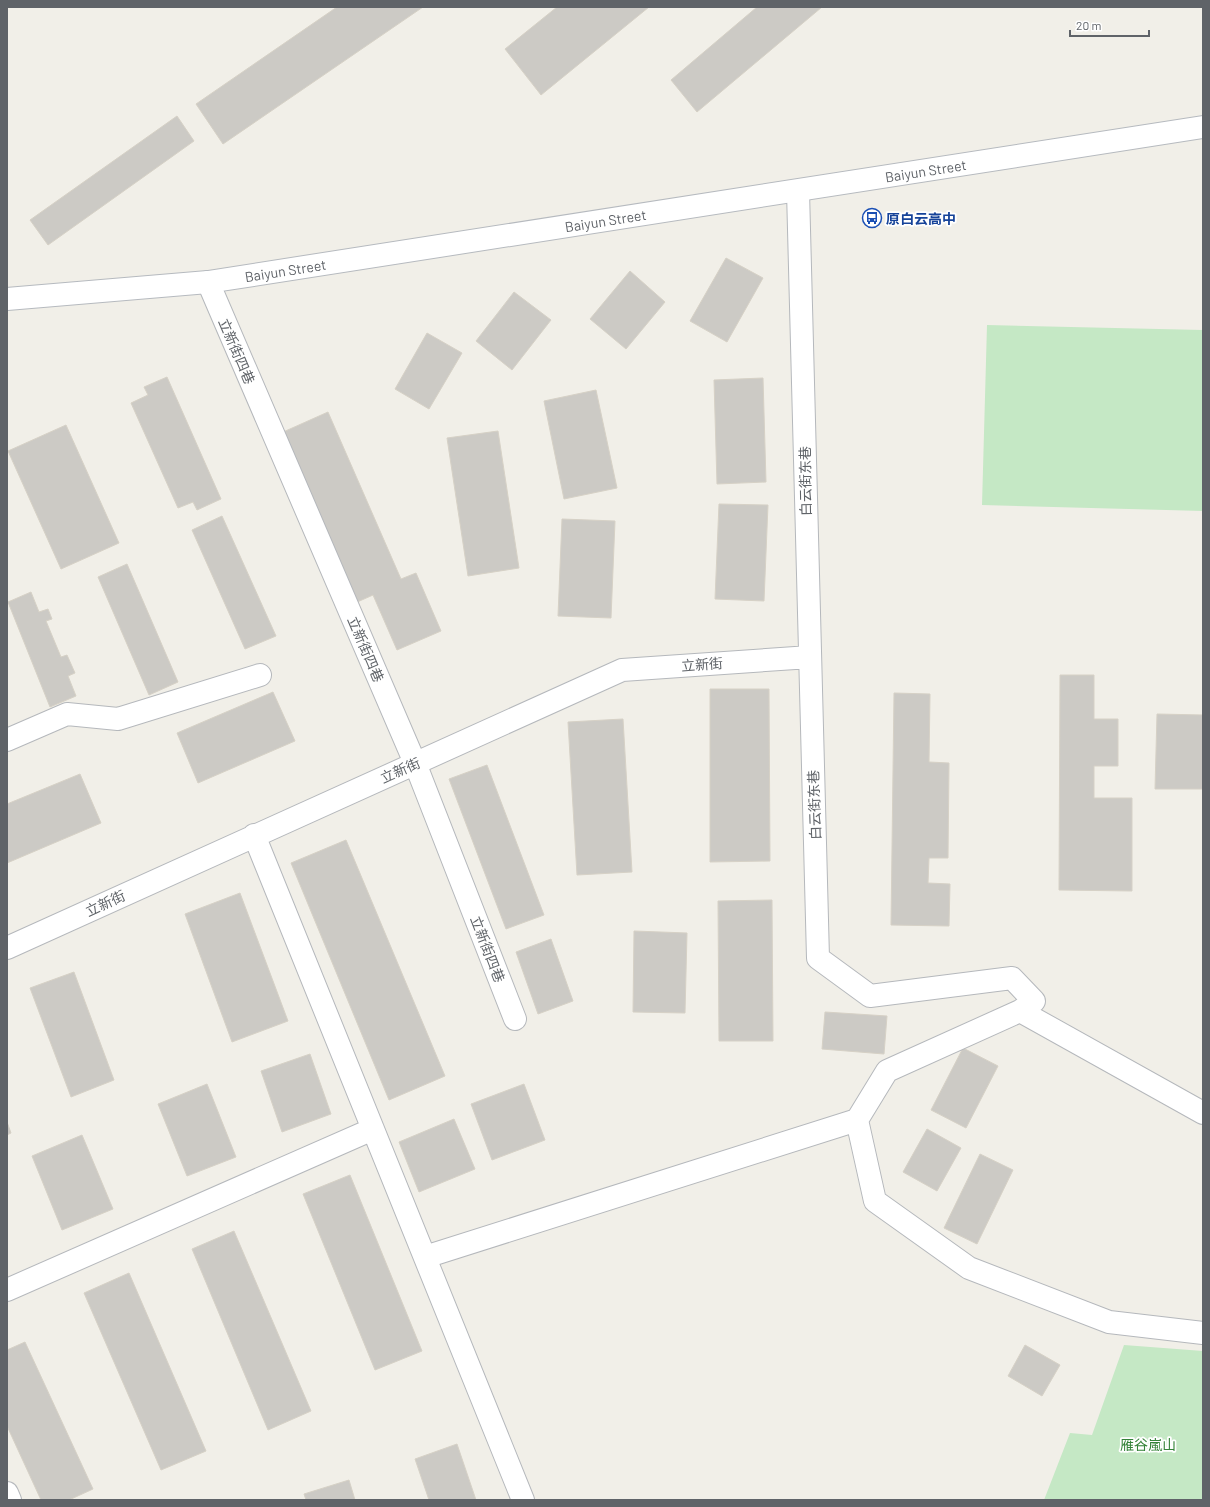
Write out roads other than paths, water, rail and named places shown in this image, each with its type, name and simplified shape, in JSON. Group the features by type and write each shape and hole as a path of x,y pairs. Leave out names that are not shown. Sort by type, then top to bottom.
{"street":[{"name":"Baiyun Street","path":"7,300 208,282 1203,127"},
{"name":"白云街东巷","path":"798,191 818,958 870,996 1012,978 1034,1001 1020,1011 887,1071 857,1120"},
{"name":"立新街四巷","path":"208,282 415,763 515,1019"},
{"name":"立新街","path":"7,948 254,835 622,670 810,656"},
{"path":"7,740 67,714 118,720 260,676"},
{"path":"254,835 523,1500"},
{"path":"1020,1011 1203,1113"},
{"path":"425,1257 857,1120 875,1201 969,1268 1109,1322 1203,1333"},
{"path":"7,1290 373,1129"},
{"path":"7,1493 10,1500"}],"place":[{"name":"原白云高中","path":"872,218"}],"park label":[{"name":"雁谷嵐山","path":"1148,1444"}]}
